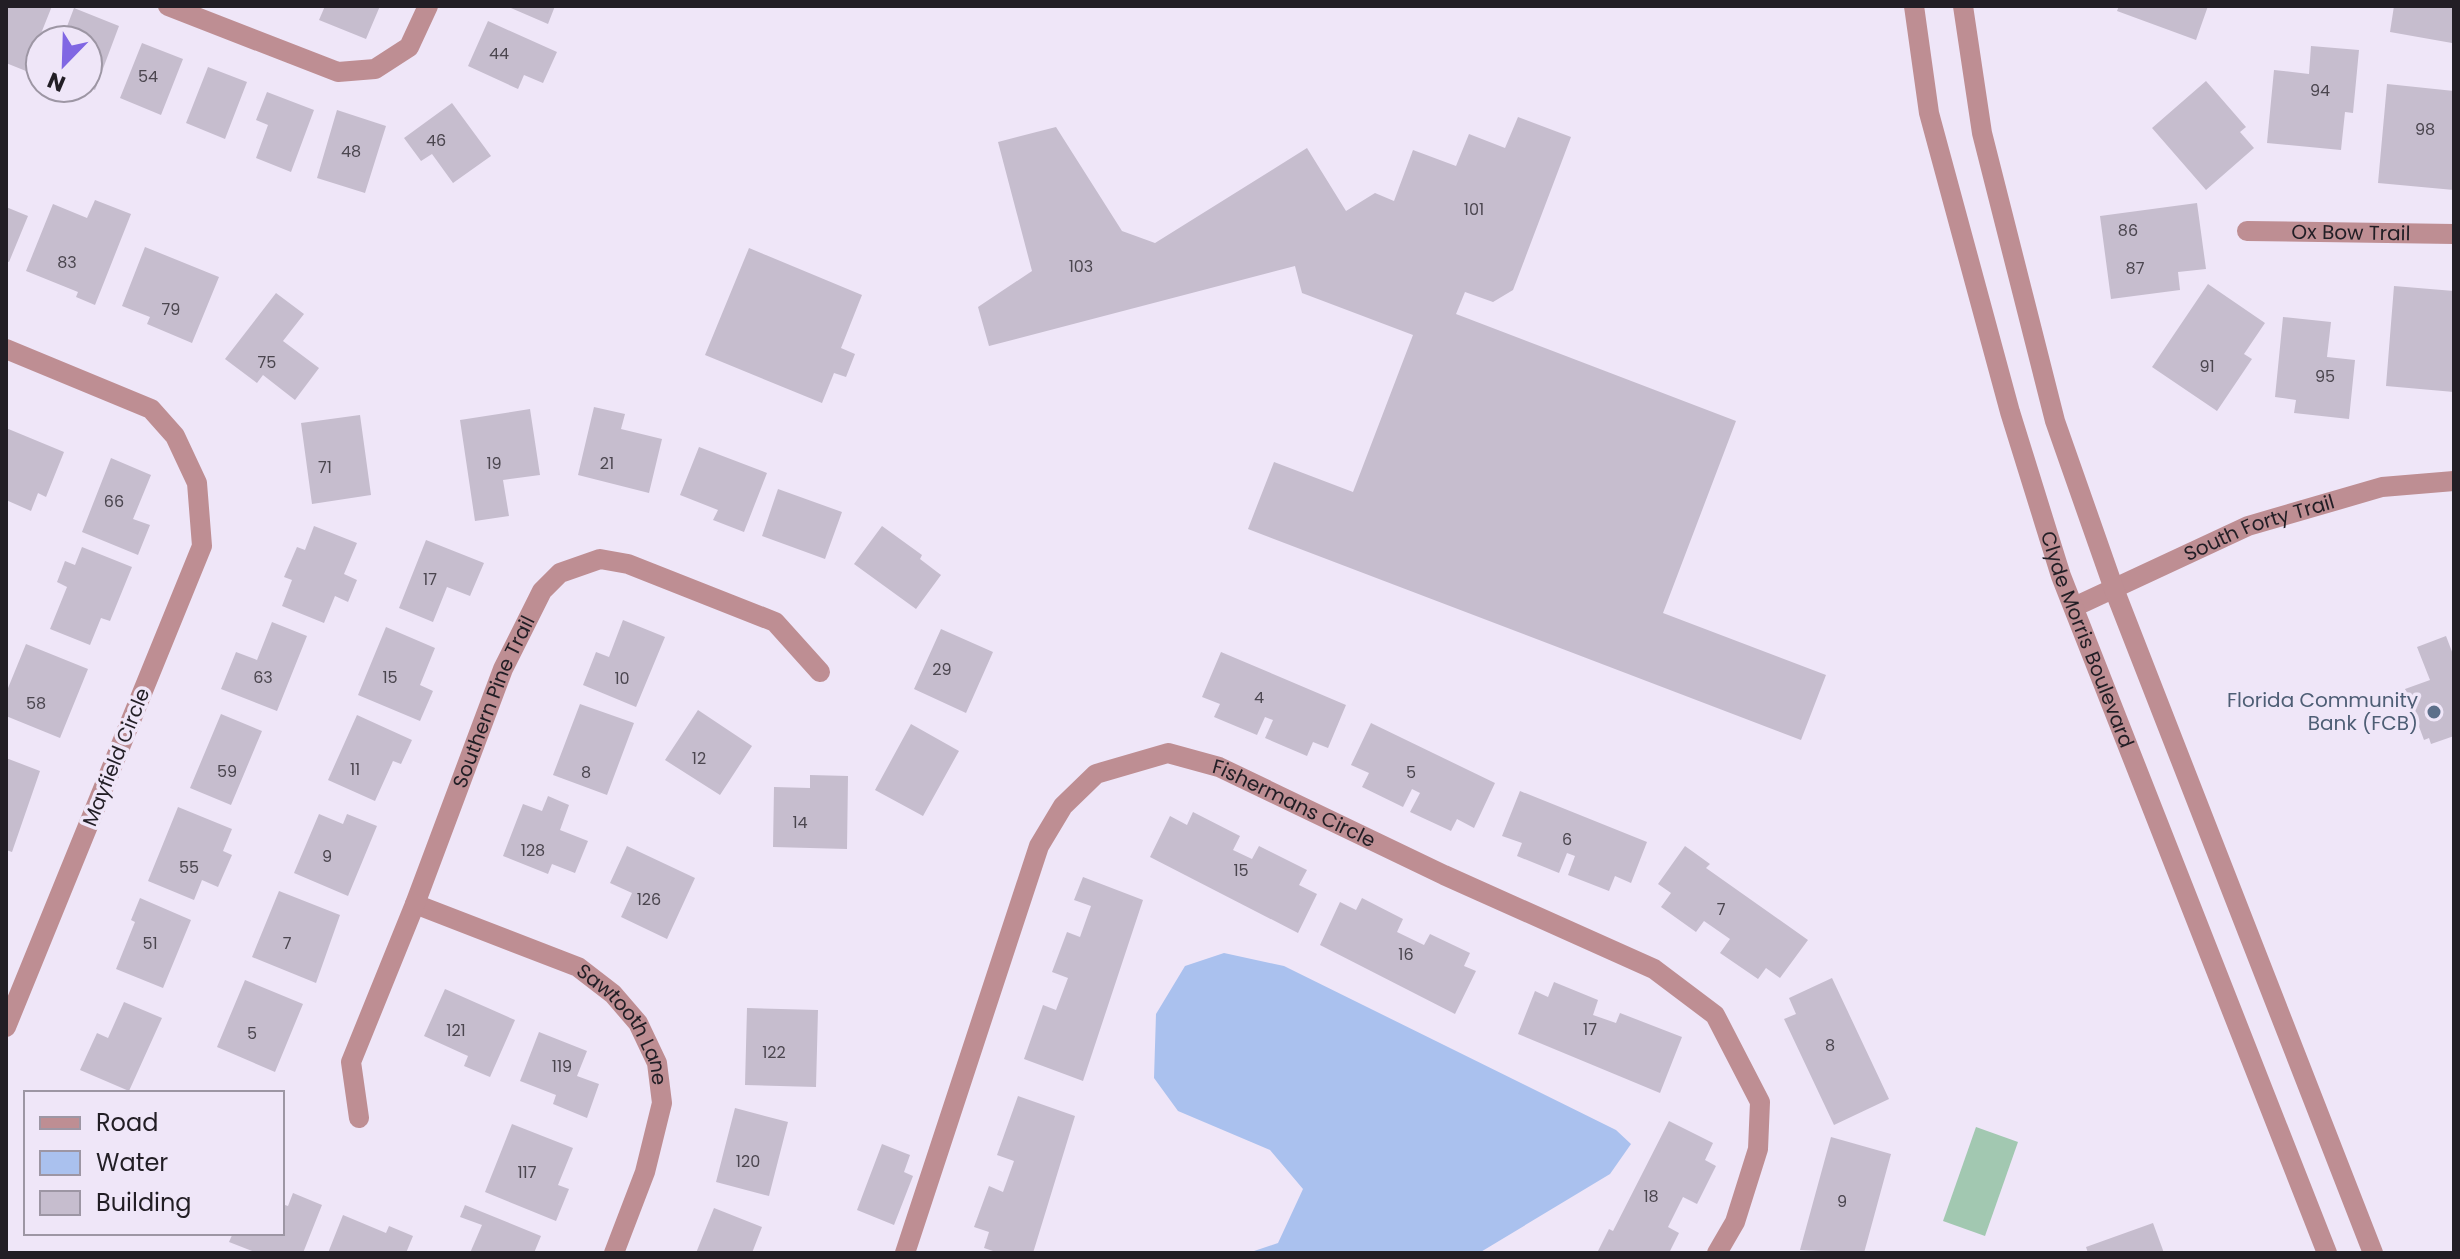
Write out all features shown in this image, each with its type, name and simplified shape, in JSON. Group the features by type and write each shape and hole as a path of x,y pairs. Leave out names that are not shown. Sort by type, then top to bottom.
{"street":[{"path":"168,6 338,72 375,69 409,47 428,6"},
{"name":"Clyde Morris Boulevard","path":"1914,6 1929,113 2010,412 2074,607 2327,1253"},
{"path":"1963,6 1982,133 2055,421 2114,589 2373,1253"},
{"name":"Ox Bow Trail","path":"2247,231 2454,234"},
{"name":"Mayfield Circle","path":"6,349 151,409 175,436 197,483 202,546 6,1027"},
{"name":"South Forty Trail","path":"2074,607 2248,526 2382,487 2454,481"},
{"name":"Southern Pine Trail","path":"359,1118 351,1062 415,904 503,669 542,591 560,573 600,559 628,564 775,622 820,672"},
{"name":"Fishermans Circle","path":"905,1253 1039,846 1063,806 1096,774 1168,753 1219,767 1444,875 1654,969 1715,1015 1760,1102 1758,1149 1735,1222 1717,1253"},
{"name":"Sawtooth Lane","path":"415,904 578,967 613,994 638,1023 657,1063 662,1103 645,1172 614,1253"}],"green space":[{"path":"1976,1127 2018,1142 1985,1236 1943,1221"}],"water":[{"path":"1224,953 1284,966 1616,1130 1631,1144 1610,1174 1479,1253 1248,1253 1278,1243 1303,1189 1270,1150 1178,1111 1154,1078 1156,1014 1185,966"}],"building":[{"path":"6,6 52,6 45,24 24,24 24,70 6,63"},
{"path":"325,6 380,6 366,39 319,20"},
{"path":"506,6 555,6 548,24"},
{"path":"2119,6 2208,6 2196,40 2117,11"},
{"path":"2394,6 2454,6 2452,43 2390,32"},
{"path":"74,8 119,26 104,66 104,24 68,24"},
{"path":"488,21 557,52 543,83 524,75 518,89 468,66"},
{"path":"142,43 183,59 161,115 120,98"},
{"path":"2311,46 2359,50 2353,113 2345,112 2341,150 2267,143 2274,70 2309,74"},
{"path":"208,67 247,82 225,139 186,123"},
{"path":"2206,81 2246,127 2240,132 2254,148 2206,190 2152,128"},
{"path":"2387,84 2454,91 2454,190 2378,183"},
{"path":"267,92 314,110 291,172 256,158 268,125 256,120"},
{"path":"452,103 491,156 453,183 432,154 421,161 404,138"},
{"path":"337,110 386,126 365,193 317,178"},
{"path":"1518,117 1571,137 1513,290 1493,302 1465,292 1456,314 1736,421 1663,613 1826,675 1801,740 1248,529 1274,462 1353,492 1413,335 1302,293 1295,266 989,346 978,307 1032,271 998,142 1056,127 1122,231 1155,243 1307,148 1346,211 1375,193 1394,201 1413,150 1456,166 1469,134 1505,148"},
{"path":"95,200 131,214 95,305 76,297 78,292 26,271 53,204 87,218"},
{"path":"2197,203 2206,269 2178,272 2180,290 2111,299 2100,216"},
{"path":"6,207 28,216 9,262 6,261"},
{"path":"145,247 219,277 192,343 147,324 150,317 122,306"},
{"path":"749,248 862,295 841,348 855,354 846,377 834,373 822,403 705,355"},
{"path":"2208,284 2265,323 2244,354 2252,359 2217,411 2152,367"},
{"path":"2394,286 2454,291 2454,392 2386,386"},
{"path":"276,293 304,314 283,341 319,368 295,400 263,375 257,383 225,359"},
{"path":"2283,317 2331,322 2327,357 2355,360 2349,419 2294,413 2296,400 2275,397"},
{"path":"594,407 625,414 621,429 662,439 649,493 578,475"},
{"path":"530,409 540,475 503,480 509,516 475,521 460,420"},
{"path":"360,415 371,495 312,504 301,423"},
{"path":"6,428 64,452 46,497 38,493 31,511 6,500"},
{"path":"699,447 767,473 744,532 713,520 718,510 680,495"},
{"path":"111,458 151,475 133,519 150,525 138,555 82,532"},
{"path":"778,489 842,512 825,559 762,536"},
{"path":"314,526 357,543 344,574 357,580 348,602 335,596 324,623 282,606 292,580 284,577 297,547 305,550"},
{"path":"882,526 922,555 920,559 941,575 916,609 854,564"},
{"path":"426,540 484,563 470,596 447,587 433,622 399,608"},
{"path":"82,547 132,567 110,621 101,618 90,645 50,629 67,587 57,582 65,561 75,565"},
{"path":"623,620 665,637 636,707 583,685 596,652 609,657"},
{"path":"272,622 307,636 277,711 221,689 236,652 257,660"},
{"path":"386,627 435,648 420,685 433,691 420,721 358,695"},
{"path":"941,629 993,652 966,713 914,689"},
{"name":"Florida Community Bank (FCB)","path":"2446,636 2454,657 2454,736 2431,744 2429,738 2424,740 2405,689 2430,680 2417,647"},
{"path":"26,644 88,669 60,738 6,716 6,693"},
{"path":"1221,652 1346,705 1328,748 1313,742 1307,756 1265,738 1273,720 1265,717 1257,735 1214,717 1220,704 1202,697"},
{"path":"580,704 634,723 607,795 553,775"},
{"path":"698,710 752,746 720,795 665,760"},
{"path":"221,714 262,731 231,805 190,788"},
{"path":"357,715 412,740 401,764 393,761 375,801 328,780"},
{"path":"1371,723 1495,783 1474,828 1457,819 1451,831 1410,812 1420,793 1412,789 1403,807 1362,787 1369,773 1351,765"},
{"path":"911,724 959,751 923,816 875,790"},
{"path":"6,758 40,771 12,852 6,850"},
{"path":"810,775 848,776 847,849 773,847 774,787 810,788"},
{"path":"1520,791 1647,842 1631,883 1615,876 1609,891 1568,875 1575,856 1567,853 1559,873 1517,856 1522,843 1502,836"},
{"path":"548,796 569,805 560,830 588,841 575,873 552,864 548,874 503,856 523,804 542,811"},
{"path":"178,807 232,829 223,851 232,855 218,887 202,880 194,900 148,881"},
{"path":"1193,812 1240,836 1233,850 1252,859 1259,846 1307,870 1299,885 1317,894 1298,933 1150,857 1170,816 1187,825"},
{"path":"319,814 343,824 347,814 377,826 348,896 294,873"},
{"path":"627,846 695,878 667,939 621,917 632,893 610,883"},
{"path":"1685,846 1710,864 1706,868 1808,940 1780,978 1766,968 1758,979 1720,953 1730,939 1704,921 1696,932 1661,907 1671,893 1658,884"},
{"path":"1083,877 1143,900 1083,1081 1024,1059 1043,1005 1056,1010 1068,978 1052,972 1067,932 1080,937 1091,906 1074,900"},
{"path":"279,891 340,915 316,983 252,957"},
{"path":"140,898 191,920 163,988 116,969 135,922 131,920"},
{"path":"1362,898 1403,919 1397,932 1424,945 1430,934 1470,953 1464,966 1476,971 1455,1014 1320,945 1340,902 1356,910"},
{"path":"1832,978 1889,1099 1834,1125 1784,1019 1796,1014 1789,998"},
{"path":"245,980 303,1004 275,1072 217,1047"},
{"path":"1554,982 1598,1000 1593,1015 1616,1023 1620,1013 1682,1037 1660,1093 1518,1034 1535,991 1548,997"},
{"path":"445,989 515,1020 490,1077 464,1066 468,1056 424,1036"},
{"path":"124,1002 162,1018 129,1091 80,1070 97,1033 108,1038"},
{"path":"747,1008 818,1010 816,1087 745,1085"},
{"path":"539,1032 587,1051 577,1076 599,1084 587,1118 553,1104 556,1095 520,1081"},
{"path":"1018,1096 1075,1116 1033,1253 999,1253 984,1248 989,1232 974,1227 989,1186 1003,1192 1014,1161 997,1155"},
{"path":"735,1108 788,1122 769,1196 716,1182"},
{"path":"1669,1121 1713,1143 1705,1160 1716,1166 1697,1204 1683,1197 1668,1227 1679,1233 1669,1253 1597,1253 1609,1229 1613,1231"},
{"path":"512,1124 573,1148 558,1185 569,1189 556,1221 485,1192"},
{"path":"1831,1137 1891,1154 1864,1253 1800,1250"},
{"path":"882,1144 910,1155 904,1172 913,1176 894,1225 857,1210"},
{"path":"293,1193 322,1205 303,1253 257,1253 229,1242 232,1235 284,1235 284,1205 288,1206"},
{"path":"465,1205 541,1236 534,1253 470,1253 482,1225 460,1217"},
{"path":"714,1208 762,1227 752,1253 696,1253"},
{"path":"343,1215 386,1233 389,1226 413,1236 406,1253 328,1253"},
{"path":"2153,1223 2164,1253 2088,1253 2086,1247"}],"place":[{"name":"Florida Community Bank (FCB)","path":"2434,712"}]}
